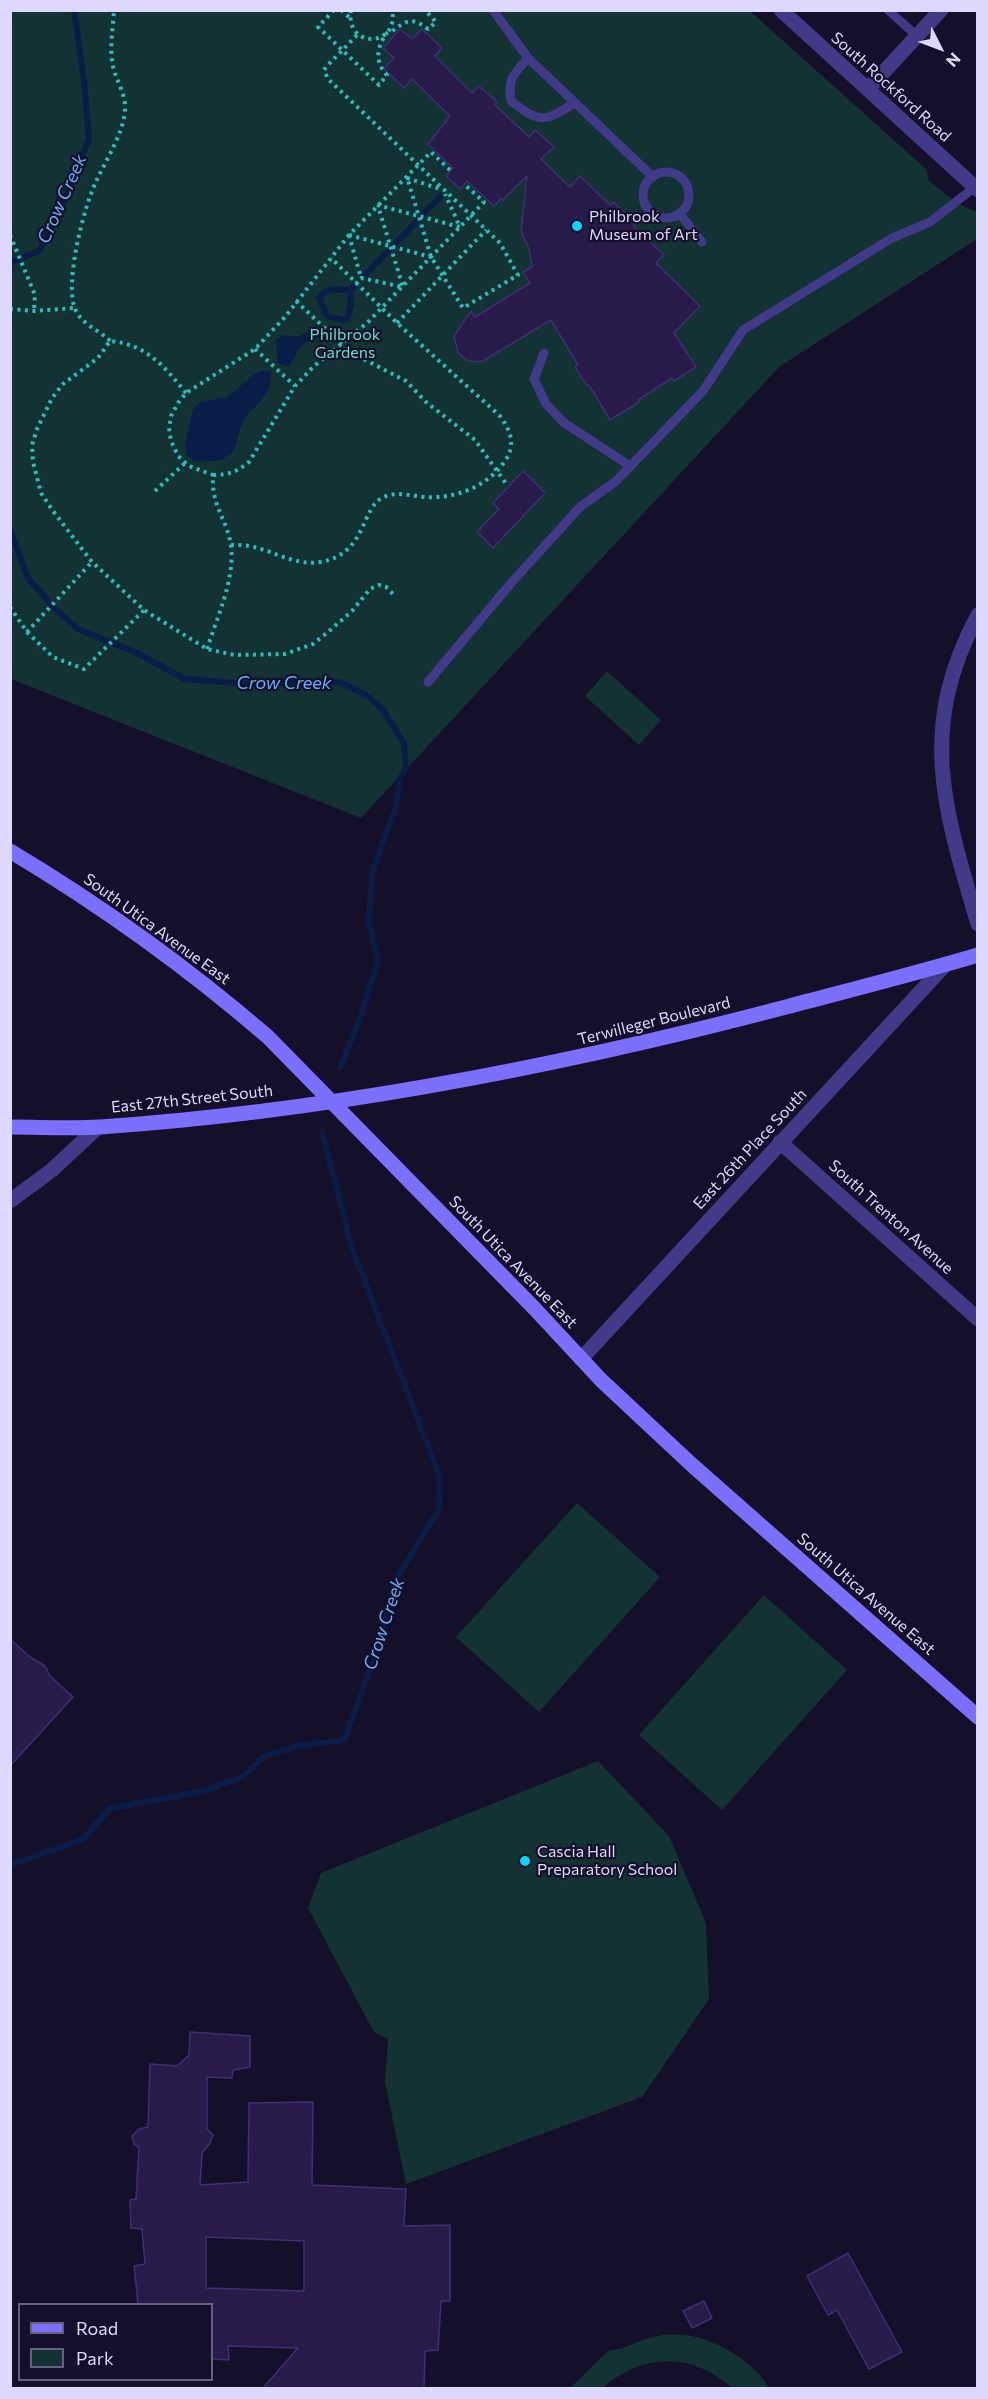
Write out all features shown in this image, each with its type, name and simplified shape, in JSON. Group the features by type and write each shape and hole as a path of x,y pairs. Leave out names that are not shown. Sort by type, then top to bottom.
{"street":[{"name":"South Rockford Road","path":"781,10 976,189"},
{"path":"868,89 941,10"},
{"path":"978,615 963,641 947,688 941,730 940,768 952,839 978,924"},
{"name":"South Utica Avenue East","path":"10,851 72,888 186,970 268,1037 605,1385 692,1465 978,1717"},
{"name":"Terwilleger Boulevard","path":"333,1102 526,1070 682,1034 978,955"},
{"name":"East 26th Place South","path":"581,1359 946,964"},
{"name":"East 27th Street South","path":"10,1201 52,1170 98,1127 333,1102"},
{"path":"10,1127 98,1127"},
{"name":"South Trenton Avenue","path":"780,1142 978,1319"}],"lane":[{"path":"493,10 528,58 652,177"},
{"path":"888,10 917,36"},
{"path":"528,58 512,75 508,87 511,101 530,116 546,118 574,103"},
{"path":"668,172 682,177 687,183 690,198 688,206 680,214 669,219 661,219 648,210 643,195 644,187 652,177 668,172"},
{"path":"428,682 512,582 580,507 616,481 703,391 742,330 892,238 930,222 976,189"},
{"path":"680,214 702,242"},
{"path":"544,353 534,379 546,404 563,422 630,466"}],"path":[{"path":"114,10 112,62 122,88 125,108 121,129 94,184 84,217 71,280 74,308 89,327 101,332 110,340 126,342 150,354 164,366 186,393"},
{"path":"333,10 318,27 379,85 387,75 381,69 378,51 393,20 392,10"},
{"path":"341,10 350,17"},
{"path":"351,10 352,28 357,35 368,39 375,39 405,21 420,22 428,29 436,22 424,10"},
{"path":"357,35 324,70 328,79 500,243 518,275 463,308 431,257 406,177"},
{"path":"451,171 431,152 349,235 255,349 186,393 171,416 169,428 171,441 178,456 185,463 213,475 226,475 239,471 249,462 295,386 341,343 368,322 484,202 464,184"},
{"path":"406,177 443,190 460,227"},
{"path":"377,205 419,218 460,227"},
{"path":"377,205 403,287"},
{"path":"397,323 486,230"},
{"path":"349,235 431,257"},
{"path":"349,235 361,278"},
{"path":"11,236 35,295 34,311"},
{"path":"231,545 252,547 306,562 320,562 336,557 350,548 361,534 375,503 383,497 397,494 428,497 466,492 484,482 509,454 510,429 500,416 397,323 331,258"},
{"path":"356,284 361,278"},
{"path":"361,278 403,287"},
{"path":"296,301 341,343 362,358 406,381 426,402 475,440 507,485"},
{"path":"11,311 74,308"},
{"path":"110,340 98,358 63,384 52,398 41,416 32,445 33,462 41,493 92,562 144,610 207,649 234,655 285,654 313,644 352,611 370,589 378,585 386,587 393,595"},
{"path":"255,349 295,386"},
{"path":"155,491 185,463"},
{"path":"207,649 226,591 231,567 231,545 212,492 213,475"},
{"path":"27,632 92,562"},
{"path":"10,607 27,632 53,657 84,669 144,610"}],"green space":[{"name":"Philbrook Gardens","path":"11,11 750,11 927,170 928,180 957,203 977,212 977,239 779,367 361,818 11,679"},
{"path":"607,671 661,720 639,745 585,696"},
{"path":"577,1503 660,1577 539,1712 456,1637"},
{"path":"764,1595 847,1670 722,1810 639,1735"},
{"path":"598,1761 669,1836 706,1923 709,1999 642,2097 406,2184 385,2082 388,2039 374,2032 308,1908 321,1873"},
{"path":"662,2335 692,2336 717,2344 747,2363 769,2388 732,2388 700,2368 667,2361 634,2368 602,2388 570,2388 608,2351"}],"water":[{"path":"317,325 312,339 301,346 289,367 278,363 276,340 284,335 299,337"},
{"path":"259,371 270,371 269,388 246,417 233,452 221,460 200,462 192,460 187,455 185,445 193,409 200,402 227,397"}],"building":[{"name":"Philbrook Museum of Art","path":"400,29 412,39 422,29 442,48 435,56 472,93 479,86 497,102 495,105 529,137 535,130 554,147 541,159 570,187 580,176 610,205 613,202 636,223 633,226 664,255 656,263 700,306 674,333 696,367 674,381 672,378 610,420 575,367 578,365 551,320 483,361 466,360 458,352 454,336 471,311 475,317 530,283 523,272 532,267 529,249 521,231 527,176 494,206 467,181 460,189 446,176 453,168 428,144 450,116 412,79 404,88 384,69 394,58 383,48"},
{"path":"523,471 545,493 493,548 477,532 499,509 493,503"},
{"path":"10,1639 30,1657 45,1666 50,1676 73,1697 10,1766"},
{"path":"190,2032 250,2036 250,2067 233,2070 232,2078 207,2077 207,2129 213,2135 202,2153 200,2185 248,2182 249,2103 313,2102 312,2185 406,2189 404,2226 450,2225 450,2301 441,2301 438,2350 425,2351 424,2388 263,2388 298,2348 228,2346 229,2360 213,2359 213,2303 138,2303 134,2266 145,2264 142,2229 131,2228 130,2200 136,2199 139,2148 134,2144 132,2136 139,2129 148,2127 150,2064 177,2066 189,2055","holes":["206,2237 304,2241 304,2291 206,2288"]},
{"path":"848,2253 902,2352 869,2369 837,2310 828,2315 807,2276"},
{"path":"704,2301 712,2318 692,2328 683,2311"}],"waterway":[{"name":"Crow Creek","path":"10,263 39,251 65,199 89,139 84,80 74,10"},
{"path":"421,216 440,197"},
{"path":"393,246 417,221"},
{"path":"365,275 388,251"},
{"path":"350,290 351,305 347,319 327,316 319,298 326,291 350,290 354,287"},
{"name":"Crow Creek","path":"10,530 28,578 55,609 78,629 139,654 185,679 248,684 339,682 368,696 382,709 392,724 404,744 406,768 400,779 396,807 372,872 369,922 378,962 359,1021 340,1068"},
{"name":"Crow Creek","path":"10,1865 84,1839 109,1809 203,1791 242,1777 265,1756 297,1746 344,1740 377,1651 394,1583 439,1509 440,1477 352,1248 322,1132"}],"place":[{"name":"Philbrook Museum of Art","path":"577,226"},
{"name":"Cascia Hall Preparatory School","path":"525,1861"}]}
